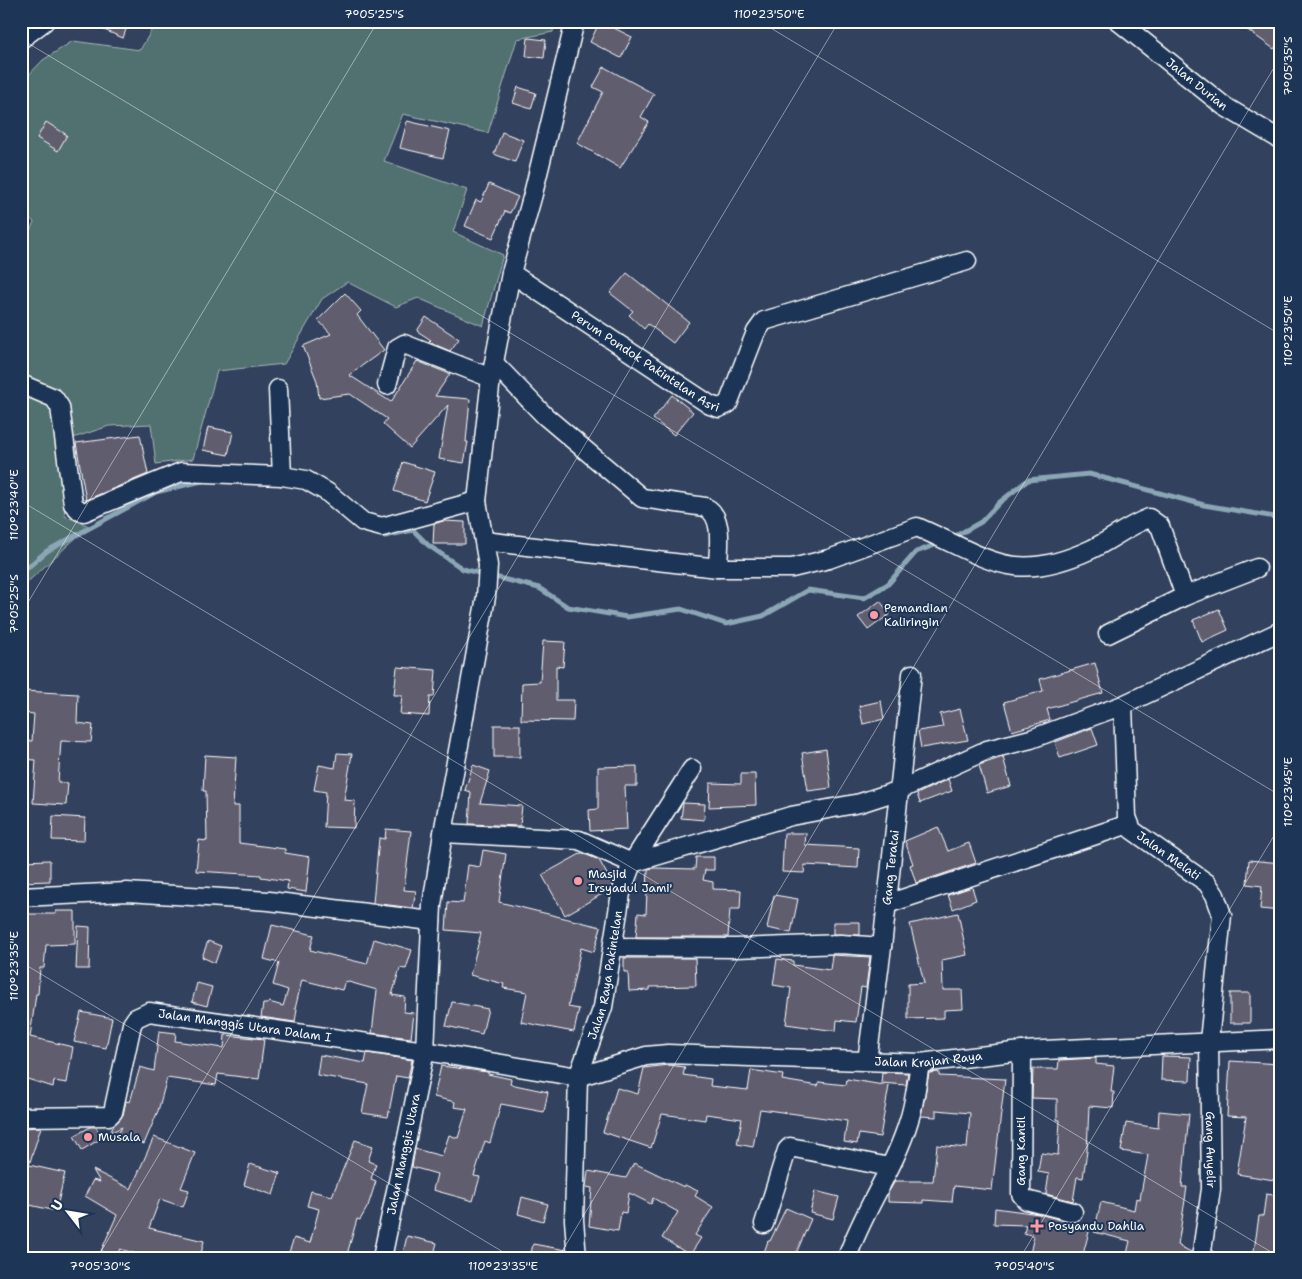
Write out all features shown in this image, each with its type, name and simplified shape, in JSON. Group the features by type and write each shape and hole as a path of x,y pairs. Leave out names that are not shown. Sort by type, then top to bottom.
{"street":[{"path":"21,39 45,21"},
{"name":"Jalan Manggis Utara","path":"382,1258 425,1051 431,921 443,832 486,597 488,565 477,501 493,371 511,273 533,194 576,21"},
{"name":"Jalan Durian","path":"1118,21 1224,106 1281,140"},
{"name":"Perum Pondok Pakintelan Asri","path":"511,273 719,408 728,404 756,332 764,321 967,261"},
{"path":"387,385 396,348 404,344 493,371 642,498 712,510 716,516 718,530 718,568"},
{"path":"21,384 54,398 60,407 73,504 80,512 181,472 282,476 306,480 327,492 363,522 382,527 477,501"},
{"path":"278,389 282,476"},
{"path":"484,541 718,568 792,568 829,559 917,527 957,547 1014,568 1045,566 1093,548 1134,523 1149,518 1160,526 1185,596"},
{"path":"1108,634 1185,596 1257,568"},
{"path":"443,832 579,840 632,863 791,816 860,803 898,791 986,750 1031,739 1124,705 1281,631"},
{"name":"Gang Teratai","path":"867,1061 887,904 912,674"},
{"name":"Jalan Melati","path":"1124,705 1127,817 1129,824 1132,830 1207,883 1220,904 1222,915 1209,1041"},
{"name":"Jalan Raya Pakintelan","path":"577,1258 574,1220 578,1077 603,1006 621,893 632,863 692,768"},
{"path":"887,904 1129,824"},
{"path":"21,897 127,892 269,901 431,921"},
{"path":"613,947 736,948 840,944 882,947"},
{"name":"Jalan Manggis Utara Dalam I","path":"21,1117 109,1116 113,1112 132,1024 136,1018 149,1012 425,1051"},
{"name":"Jalan Krajan Raya","path":"578,1077 646,1056 668,1054 920,1063 1022,1051 1281,1039"},
{"name":"Gang Anyelir","path":"1201,1258 1211,1189 1209,1041"},
{"path":"425,1051 578,1077"},
{"name":"Gang Kantil","path":"1022,1051 1021,1194 1026,1200 1073,1212"},
{"path":"847,1258 860,1225 889,1167 909,1120 920,1063"},
{"path":"764,1224 787,1150 790,1147 889,1167"}],"green space":[{"path":"157,21 555,21 553,32 517,39 488,133 403,114 384,161 467,190 453,232 503,255 483,326 418,298 396,307 347,282 322,299 284,364 217,371 193,459 156,464 151,424 109,426 58,443 65,516 89,526 21,588 21,249 34,222 21,211 21,83 43,60 73,41 140,50"}],"building":[{"path":"83,21 129,21 123,38"},
{"path":"600,21 632,37 621,58 590,42"},
{"path":"1235,21 1281,21 1281,40 1274,49"},
{"path":"528,38 546,40 544,58 526,56"},
{"path":"604,67 654,94 641,117 649,122 620,168 577,143 603,92 593,87"},
{"path":"518,87 536,93 531,109 513,103"},
{"path":"407,121 450,131 443,158 400,148"},
{"path":"46,122 67,135 58,151 37,138"},
{"path":"502,132 523,140 515,162 494,154"},
{"path":"489,184 518,197 510,213 505,211 493,238 465,226 476,200 481,202"},
{"path":"627,273 689,322 673,343 648,324 644,329 629,315 633,311 610,293"},
{"path":"345,293 361,311 357,315 384,350 349,375 391,402 417,361 450,374 435,396 470,399 466,442 468,442 464,463 439,459 448,405 410,448 383,424 387,419 350,394 319,398 317,381 303,346 331,334 318,320"},
{"path":"426,317 459,339 450,351 429,342 431,340 417,331"},
{"path":"672,395 693,412 674,435 653,419"},
{"path":"208,427 233,432 228,455 203,450"},
{"path":"140,435 148,474 86,500 76,443"},
{"path":"403,462 435,472 425,501 394,491"},
{"path":"443,521 465,522 465,544 433,544 434,524"},
{"name":"Pemandian Kaliringin","path":"880,601 890,614 868,630 858,617"},
{"path":"1219,609 1228,630 1202,642 1193,620"},
{"path":"543,641 565,642 563,667 556,666 556,700 574,700 573,721 521,720 522,683 540,682"},
{"path":"1095,663 1103,693 1047,709 1050,720 1012,731 1004,702 1043,691 1040,679"},
{"path":"397,667 436,670 434,697 430,697 429,716 400,714 402,695 394,695"},
{"path":"23,691 78,694 77,723 93,725 91,742 61,741 58,782 68,783 66,805 33,803 36,760 21,759 23,740 32,741 34,714 22,713"},
{"path":"881,701 884,719 863,724 859,706"},
{"path":"960,709 968,740 921,748 918,731 943,727 940,714"},
{"path":"494,725 520,725 520,757 494,757"},
{"path":"1092,728 1098,745 1060,758 1055,742"},
{"path":"826,749 831,788 808,791 802,753"},
{"path":"337,753 352,754 344,800 355,801 354,828 324,827 326,792 314,790 319,765 335,768"},
{"path":"205,755 236,757 233,806 239,806 239,843 285,849 285,853 310,857 306,892 287,889 288,881 261,877 261,875 196,871 199,840 207,841 206,791 203,791"},
{"path":"1003,757 1011,786 987,793 979,765"},
{"path":"473,765 490,771 480,803 522,806 520,826 469,824 471,792 465,790"},
{"path":"637,766 637,786 625,786 627,829 590,831 589,810 598,809 598,767"},
{"path":"741,774 755,774 756,805 709,807 710,783 741,784"},
{"path":"948,779 952,791 920,803 917,794"},
{"path":"683,803 705,804 704,820 681,818"},
{"path":"53,816 85,818 84,841 52,840"},
{"path":"938,827 948,851 969,843 976,863 916,883 910,865 913,864 905,841"},
{"path":"386,829 411,831 404,890 416,891 413,908 373,903 379,838 385,839"},
{"path":"784,833 806,833 805,845 859,848 858,868 805,865 804,873 782,872"},
{"path":"483,850 506,854 499,902 601,927 594,952 581,948 568,1007 579,1009 574,1032 521,1022 527,992 503,988 504,984 470,975 481,933 446,930 448,902 463,903 468,865 480,867"},
{"name":"Masjid Irsyadul Jami'","path":"582,853 599,860 613,885 611,889 565,915 542,875"},
{"path":"696,857 714,857 714,870 705,870 703,880 713,882 713,889 741,890 740,909 730,909 728,937 636,937 638,913 646,914 648,869 695,869"},
{"path":"50,860 50,881 21,882 21,861"},
{"path":"1249,860 1281,863 1281,911 1260,909 1262,886 1247,884"},
{"path":"972,887 976,900 953,909 948,895"},
{"path":"774,895 798,899 791,933 767,928"},
{"path":"56,911 75,911 75,944 46,945 44,968 40,968 38,994 36,994 30,1037 73,1047 67,1083 54,1081 53,1087 21,1077 21,951 24,951 25,914 56,914"},
{"path":"958,913 967,955 942,960 943,990 962,990 963,1009 944,1010 944,1018 908,1019 908,984 924,983 910,924"},
{"path":"833,922 860,922 860,935 833,934"},
{"path":"272,925 314,935 310,950 367,964 374,939 412,950 406,969 400,968 392,995 405,997 404,1012 414,1013 411,1038 372,1033 377,990 345,981 342,990 302,980 295,1009 297,1009 295,1022 261,1017 263,1004 268,1004 269,1002 283,1006 288,990 273,985 279,963 264,959"},
{"path":"78,926 90,927 89,969 76,969"},
{"path":"208,941 221,946 215,963 202,957"},
{"path":"832,955 870,957 866,988 861,987 856,1022 837,1020 836,1031 786,1024 791,988 773,985 777,959 793,961 793,965 830,970"},
{"path":"624,958 695,958 696,986 650,987 650,990 629,991 628,972 624,972"},
{"path":"197,983 212,987 207,1006 192,1002"},
{"path":"1230,993 1250,993 1250,1023 1230,1023"},
{"path":"452,1002 488,1009 482,1034 446,1026"},
{"path":"81,1012 112,1018 106,1048 74,1042"},
{"path":"159,1031 176,1033 175,1041 224,1048 225,1035 264,1039 259,1079 218,1074 216,1085 167,1078 158,1111 144,1144 118,1134 122,1127 110,1133 123,1115 126,1101 130,1102 140,1067 154,1071"},
{"path":"367,1053 412,1060 408,1078 396,1076 388,1117 362,1113 368,1084 317,1075 320,1055 365,1063"},
{"path":"1162,1056 1191,1057 1190,1081 1161,1080"},
{"path":"1096,1058 1096,1064 1114,1066 1111,1092 1114,1092 1113,1108 1089,1106 1087,1151 1083,1178 1077,1177 1073,1201 1046,1194 1049,1174 1038,1172 1041,1153 1058,1155 1060,1120 1057,1120 1057,1099 1032,1098 1033,1069 1058,1069 1059,1060"},
{"path":"1230,1061 1280,1064 1277,1091 1281,1091 1278,1126 1281,1127 1281,1149 1274,1180 1237,1174 1246,1117 1227,1116"},
{"path":"668,1065 685,1067 683,1075 711,1079 710,1086 748,1090 751,1070 783,1075 782,1080 818,1086 819,1082 846,1085 847,1079 889,1086 880,1137 859,1134 857,1144 844,1142 847,1121 760,1109 753,1147 737,1144 742,1119 706,1114 705,1120 662,1114 651,1148 603,1132 617,1088 638,1094 644,1068"},
{"path":"441,1066 488,1072 488,1074 511,1079 510,1084 548,1092 544,1112 501,1104 490,1143 485,1141 474,1176 480,1177 473,1201 433,1190 437,1174 412,1167 415,1149 442,1156 449,1135 458,1138 467,1109 454,1107 455,1102 434,1097"},
{"path":"882,1072 908,1073 906,1085 881,1083"},
{"path":"939,1072 939,1076 1005,1079 992,1190 954,1186 952,1202 923,1200 923,1203 888,1202 888,1193 895,1181 933,1181 937,1145 967,1148 970,1113 936,1110 936,1117 921,1116 929,1073"},
{"path":"1159,1111 1189,1114 1182,1187 1187,1187 1178,1245 1191,1252 1191,1258 1126,1258 1130,1241 1094,1232 1101,1202 1134,1210 1136,1198 1140,1199 1148,1155 1121,1151 1126,1123 1158,1128"},
{"path":"41,1127 29,1165 65,1173 56,1211 21,1203 21,1132 23,1128"},
{"name":"Musala","path":"90,1127 96,1127 102,1138 82,1150 74,1136"},
{"path":"154,1137 195,1153 181,1188 189,1190 183,1207 160,1199 149,1228 204,1241 200,1258 173,1258 152,1253 150,1258 120,1249 115,1258 101,1251 117,1215 85,1196 93,1180 100,1182 93,1170 131,1189"},
{"path":"355,1140 373,1146 368,1161 376,1164 371,1179 376,1181 368,1206 360,1220 357,1219 346,1258 287,1258 294,1238 310,1243 319,1209 307,1206 311,1191 332,1196"},
{"path":"634,1163 684,1187 685,1185 698,1191 695,1196 713,1207 695,1235 701,1238 690,1255 662,1238 678,1212 653,1198 651,1204 629,1193 626,1213 621,1212 618,1231 589,1226 592,1188 586,1187 588,1171 626,1178"},
{"path":"250,1164 280,1173 273,1195 244,1185"},
{"path":"815,1191 839,1197 833,1219 810,1213"},
{"path":"1266,1194 1281,1196 1281,1258 1253,1258 1259,1216 1263,1216"},
{"path":"522,1197 548,1204 543,1221 518,1214"},
{"path":"786,1208 811,1219 794,1258 762,1258 768,1241 770,1241"},
{"path":"995,1208 1039,1214 1090,1228 1082,1258 1029,1258 1034,1236 1024,1233 1026,1225 994,1224"},
{"path":"407,1236 437,1243 433,1258 403,1253"},
{"path":"533,1244 566,1250 566,1258 530,1258"}],"waterway":[{"path":"952,538 981,522 1000,502 1028,480 1089,474 1204,505 1281,518"},
{"path":"21,573 47,551 156,492 206,480"},
{"path":"379,534 385,536 413,530 428,545 463,569 539,588 568,607 627,617 681,609 726,624 763,616 808,590 864,598 888,584 916,552 943,542"}],"place":[{"name":"Pemandian Kaliringin","path":"874,615"},
{"name":"Masjid Irsyadul Jami'","path":"578,881"},
{"name":"Musala","path":"88,1137"},
{"name":"Posyandu Dahlia","path":"1037,1226"}]}
